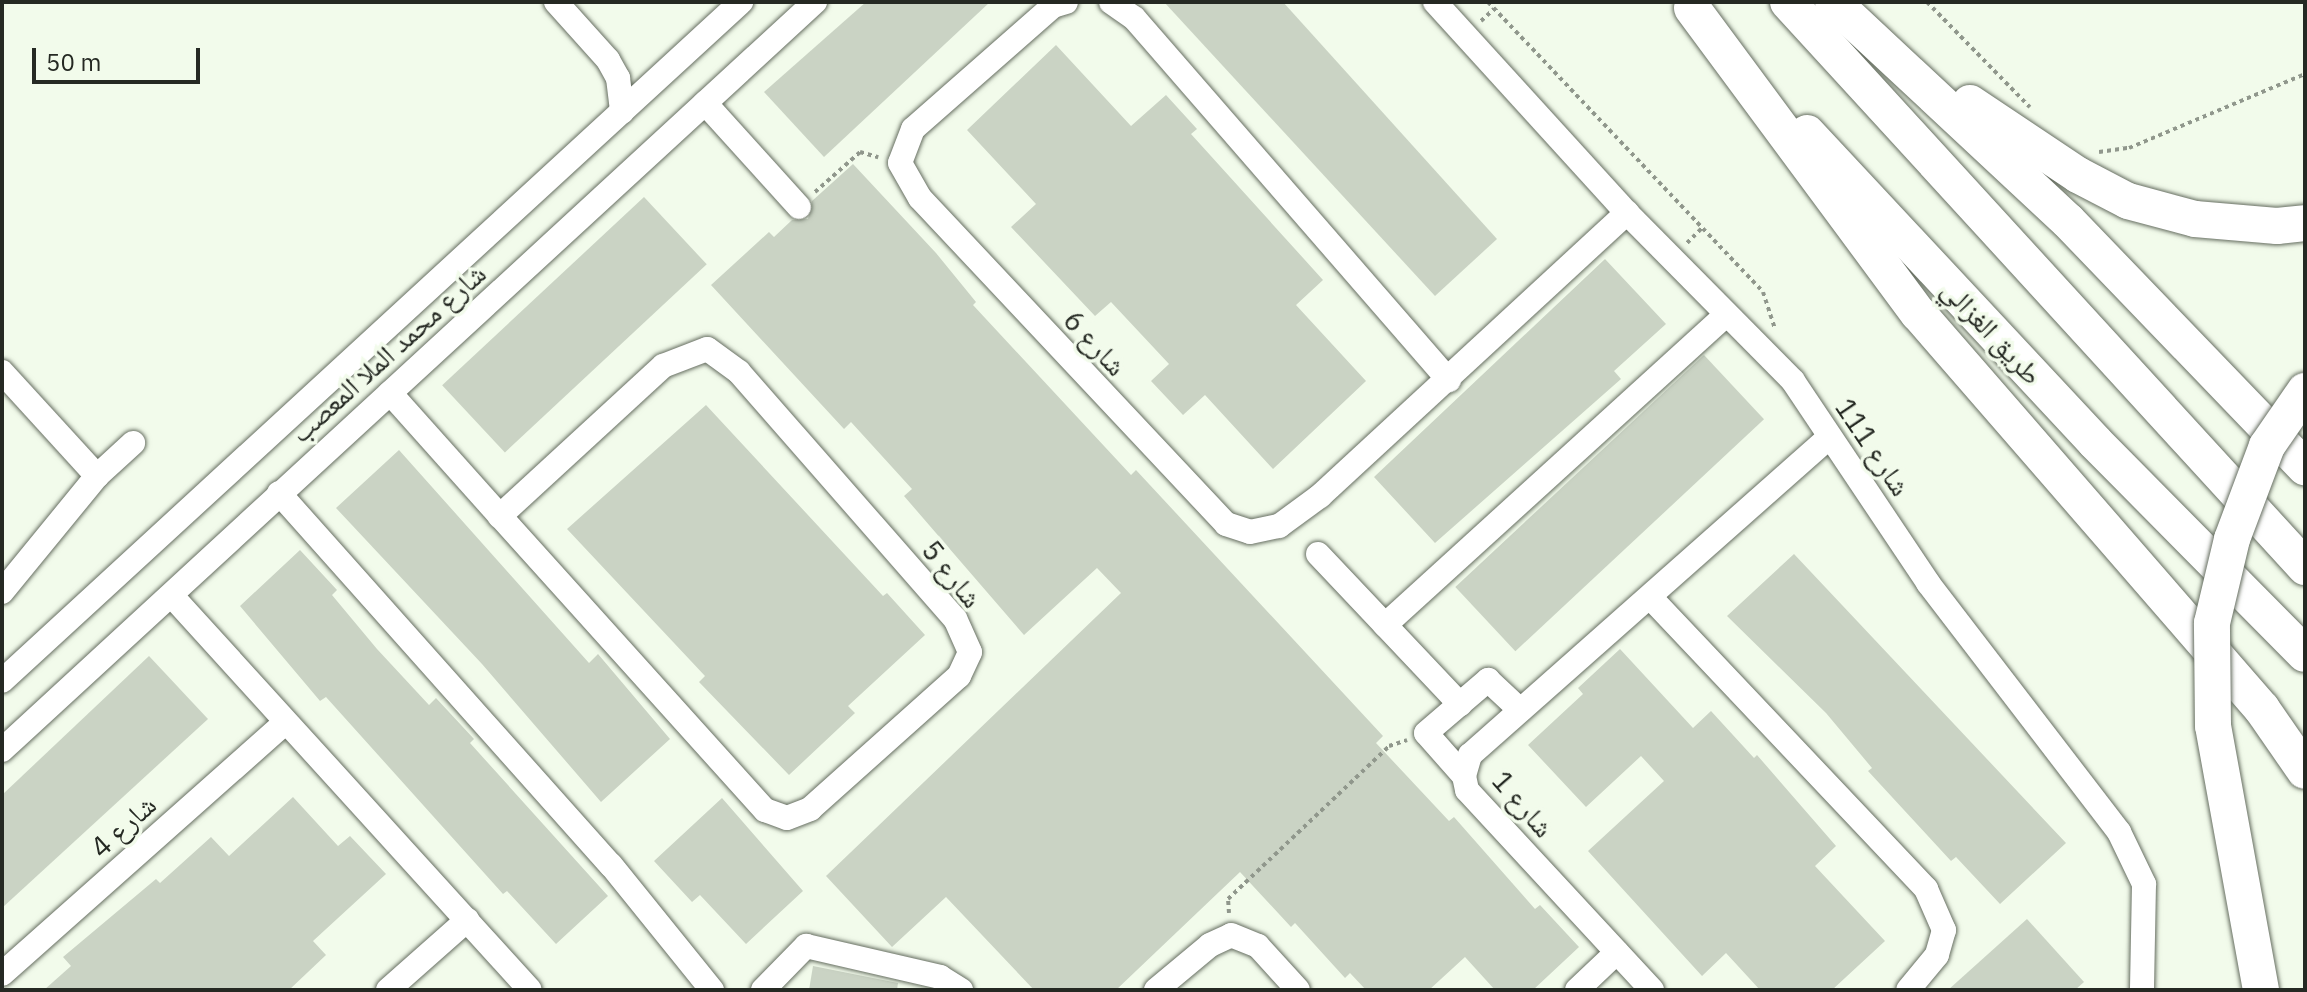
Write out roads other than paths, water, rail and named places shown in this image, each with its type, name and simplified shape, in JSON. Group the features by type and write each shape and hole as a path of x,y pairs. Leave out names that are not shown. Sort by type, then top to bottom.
{"highway":[{"path":"1788,2 2305,567"},
{"path":"1689,5 1918,313 2262,709 2305,771"},
{"name":"طريق الغزالي","path":"1689,5 2095,442 2305,654"},
{"path":"1845,12 2024,141 2128,201 2195,219 2277,226 2305,223"},
{"path":"1845,12 2068,221 2305,467"},
{"path":"2261,990 2213,726 2212,623 2232,539 2267,446 2305,391"}],"street":[{"path":"556,2 608,60 618,78 622,112"},
{"name":"شارع محمد الملا المعصب","path":"2,681 741,2"},
{"name":"شارع محمد الملا المعصب","path":"2,750 815,2"},
{"name":"شارع 6","path":"1066,2 1053,6 913,129 900,163 920,198 1226,524 1250,532 1279,526 1320,496 1627,213"},
{"path":"1111,2 1134,18 1449,380"},
{"name":"شارع 111","path":"1435,2 1627,213 1725,316 1793,381 1828,438 1928,583 2119,832 2144,884 2142,990"},
{"path":"608,60 628,70 663,74"},
{"path":"705,103 799,207"},
{"path":"1385,625 1725,316"},
{"name":"شارع 5","path":"390,393 500,516 765,810 787,818 810,809 959,676 970,652 955,619 739,372 707,349 663,366 500,516"},
{"path":"2,372 97,476"},
{"name":"شارع 1","path":"1652,990 1467,790 1464,776 1470,755 1828,438"},
{"path":"2,592 97,476 133,443"},
{"path":"279,493 611,865 712,990"},
{"path":"1318,554 1460,704"},
{"path":"172,596 530,990"},
{"path":"1650,597 1926,889 1944,930 1937,955 1908,990"},
{"path":"1464,776 1426,733 1488,680 1520,710"},
{"name":"شارع 4","path":"2,974 285,723"},
{"path":"388,990 467,920"},
{"path":"1156,990 1210,945 1231,935 1258,946 1298,990"},
{"path":"763,990 806,946 940,977 961,990"},
{"path":"1577,990 1617,952"}]}
